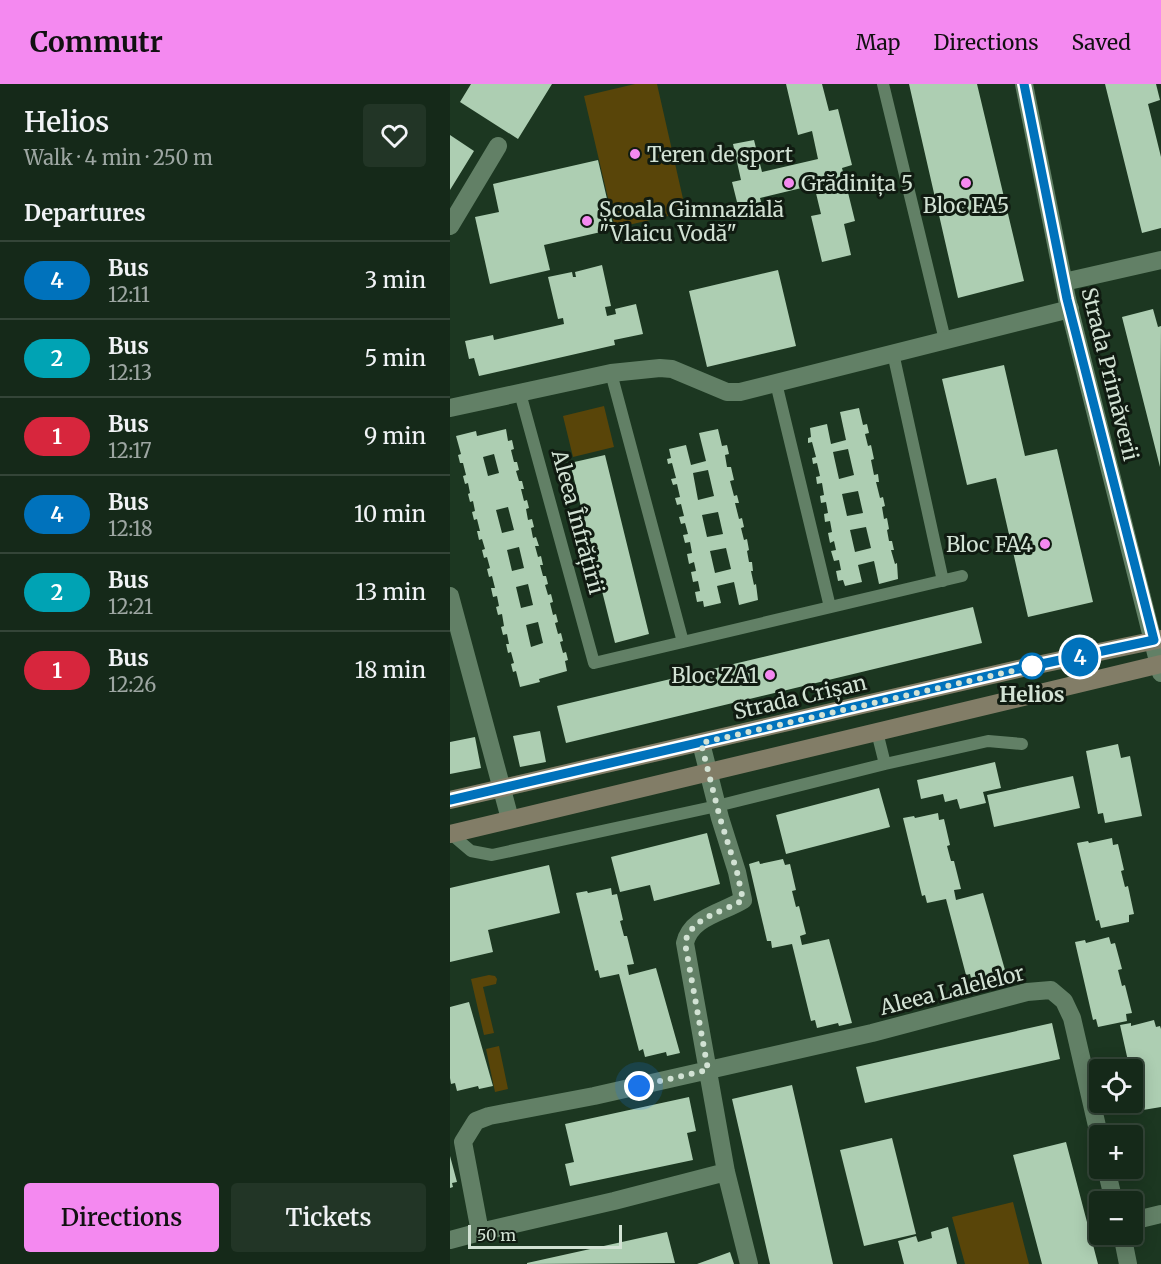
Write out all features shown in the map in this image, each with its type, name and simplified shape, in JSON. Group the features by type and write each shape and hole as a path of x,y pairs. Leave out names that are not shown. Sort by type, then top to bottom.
{"main road":[{"name":"Strada Crișan","path":"450,800 1157,639"},
{"path":"451,834 708,771 1160,667"}],"street":[{"name":"Strada Primăverii","path":"1024,84 1070,309 1157,639 1160,667"},
{"path":"450,226 498,146"},
{"path":"1064,282 1161,260"},
{"path":"450,408 611,373 660,368 672,369 727,392 740,392 1070,309"},
{"path":"450,596 510,819"},
{"path":"701,743 743,900 696,924 688,932 685,943 726,1172 749,1264"},
{"name":"Aleea Lalelelor","path":"480,1232 463,1142 476,1121 489,1116 594,1096 872,1033 1027,992 1051,990 1064,1001 1072,1018 1097,1125"},
{"path":"450,1240 726,1172"},
{"path":"1143,1218 1161,1214"},
{"path":"1124,1245 1128,1264"}],"lane":[{"path":"883,84 945,340"},
{"path":"893,353 943,581"},
{"path":"611,373 683,642 963,576"},
{"path":"776,383 830,607"},
{"name":"Aleea Înfrățirii","path":"520,393 594,663 683,642"},
{"path":"877,732 885,764"},
{"path":"451,834 471,851 492,855 717,806 988,741 1022,744"}],"shaded area":[{"name":"Teren de sport","path":"635,84 657,84 686,212 615,228 584,96"},
{"path":"604,406 614,447 573,457 563,416"},
{"path":"489,975 497,979 496,984 483,987 494,1033 484,1035 471,979"},
{"path":"499,1046 508,1089 495,1092 486,1049"},
{"path":"1013,1202 1029,1264 965,1264 952,1217"}],"building":[{"path":"471,84 552,84 518,139 460,102"},
{"path":"786,84 822,84 829,111 838,109 852,165 842,168 855,221 844,224 851,255 822,262 811,216 821,214 814,185 760,198 763,209 740,214 732,182 741,180 733,144 754,140 762,172 818,159 812,131 798,135"},
{"name":"Bloc FA5","path":"909,84 977,84 1024,281 958,298"},
{"path":"1105,84 1156,84 1160,100 1148,104 1161,157 1161,228 1142,233"},
{"path":"450,135 474,151 450,190"},
{"path":"598,160 614,229 544,245 550,270 490,284 475,217 499,212 493,184"},
{"name":"Școala Gimnazială \"Vlaicu Vodă\"","path":"602,265 611,306 605,307 607,316 616,314 615,309 636,304 643,334 614,340 615,345 479,376 474,358 469,359 465,341 493,335 494,340 564,324 563,318 558,319 548,277 572,272 573,277 576,277 575,272"},
{"path":"778,270 796,346 707,367 689,291"},
{"path":"1153,309 1158,327 1161,326 1160,467 1122,317"},
{"name":"Bloc FA4","path":"1004,365 1025,456 1057,449 1093,602 1028,617 996,478 967,485 942,379"},
{"path":"859,408 863,425 867,424 869,433 865,434 868,446 871,445 874,475 878,474 879,482 876,482 880,498 883,497 884,519 887,518 889,529 887,530 889,541 892,541 894,550 891,550 895,564 897,563 898,579 879,584 874,561 858,565 862,582 845,586 843,580 838,581 836,571 841,570 839,560 834,561 831,551 836,550 834,541 830,543 828,533 832,532 830,521 825,522 824,514 828,513 826,502 821,503 820,496 824,495 822,483 817,484 816,477 820,476 817,463 813,464 812,458 816,457 812,442 808,443 808,438 811,437 810,428 827,424 831,444 846,440 840,412","holes":["848,449 854,475 839,479 833,452","858,491 863,513 847,516 842,494","866,527 871,548 855,552 850,530"]},
{"path":"506,429 508,441 512,440 514,449 511,450 519,470 516,471 519,481 522,481 524,501 527,500 529,508 526,509 528,520 532,519 533,538 536,537 539,546 535,546 538,557 541,556 543,565 540,565 548,584 545,585 548,595 551,594 553,602 550,603 553,615 556,614 558,622 555,623 558,634 561,633 563,641 560,642 563,653 566,652 568,660 565,661 567,671 520,687 516,671 513,672 511,664 514,663 511,652 508,653 507,634 503,635 502,614 498,615 497,596 493,597 491,588 495,588 492,576 489,577 487,569 490,568 487,557 484,558 482,550 485,549 482,539 479,540 477,531 480,531 477,519 474,520 472,512 475,511 473,501 470,502 468,483 465,484 463,476 466,475 463,463 460,463 458,455 461,454 456,436 476,431 477,436","holes":["494,454 499,473 488,476 483,457","508,507 514,530 502,533 496,510","519,547 524,568 512,571 507,550","528,584 533,605 521,608 516,587","538,622 543,643 531,647 526,625"]},
{"path":"718,429 722,446 727,445 729,454 725,455 727,467 731,467 734,480 730,481 734,496 737,495 739,503 735,503 739,519 742,518 744,527 741,528 744,540 747,539 749,550 747,551 749,562 752,562 753,571 751,571 754,585 756,584 758,600 739,605 734,582 717,586 721,603 704,607 703,601 697,602 695,592 700,591 698,581 693,582 691,572 696,571 694,562 689,564 687,554 692,553 690,542 685,543 683,535 688,534 685,523 681,524 679,517 684,516 681,504 677,505 675,498 680,497 677,484 673,485 671,479 676,478 672,463 668,464 667,459 671,458 669,449 686,445 691,465 706,461 699,433","holes":["708,470 714,496 698,500 693,473","718,512 723,534 707,537 702,515","726,548 731,569 715,573 710,551"]},
{"path":"605,455 649,634 615,643 570,463"},
{"name":"Bloc ZA1","path":"973,607 982,643 566,743 557,706"},
{"path":"540,731 546,762 520,767 513,736"},
{"path":"475,737 481,768 450,774 450,742"},
{"path":"1118,744 1121,758 1130,756 1142,816 1105,823 1103,813 1098,814 1086,751"},
{"path":"995,762 1001,788 983,792 986,803 960,809 957,799 945,802 943,794 921,799 917,780"},
{"path":"1073,776 1080,808 994,827 987,795"},
{"path":"879,788 890,827 786,854 776,815"},
{"path":"938,813 939,820 944,819 950,845 947,846 951,861 954,861 961,889 954,890 956,900 983,893 1007,977 994,981 993,977 972,982 970,974 966,975 946,899 927,903 925,895 922,896 903,818"},
{"path":"707,833 720,884 654,901 650,885 620,892 611,857"},
{"path":"1112,838 1113,845 1118,844 1124,870 1121,871 1125,887 1128,886 1134,914 1129,915 1129,922 1101,928 1099,920 1096,921 1077,843"},
{"path":"783,859 785,865 790,864 796,890 792,891 796,907 799,906 806,934 800,936 802,945 829,939 852,1023 839,1026 838,1023 817,1028 815,1020 811,1021 792,944 772,948 771,941 767,941 749,864"},
{"path":"549,865 560,913 488,930 493,952 450,962 450,888"},
{"path":"611,888 612,895 617,894 623,920 620,921 624,936 627,936 634,964 627,965 629,975 656,968 680,1053 667,1056 666,1052 645,1057 643,1049 639,1051 619,974 600,978 598,970 595,971 576,893"},
{"path":"1109,937 1111,944 1115,943 1122,969 1118,970 1122,986 1125,985 1132,1013 1126,1014 1127,1021 1098,1027 1096,1019 1093,1020 1075,942 1085,940 1086,943"},
{"path":"469,1002 493,1086 479,1089 478,1086 457,1091 455,1083 451,1084 450,1078 450,1007"},
{"path":"1154,1020 1156,1027 1160,1026 1161,1107 1143,1110 1143,1059 1128,1059 1120,1025 1131,1023 1131,1026"},
{"path":"1052,1023 1060,1059 865,1103 856,1067"},
{"path":"792,1085 833,1264 770,1264 732,1099"},
{"path":"689,1097 696,1131 687,1133 693,1160 570,1186 565,1164 574,1162 565,1124"},
{"path":"892,1138 916,1234 864,1246 840,1150"},
{"path":"1066,1142 1089,1230 1089,1245 1093,1245 1098,1264 1042,1264 1013,1155"},
{"path":"450,1156 457,1182 452,1183 453,1187 450,1188"},
{"path":"948,1227 957,1264 904,1264 898,1241 916,1236 918,1242 932,1238 931,1232"},
{"path":"667,1232 675,1263 527,1264 527,1263"},
{"path":"730,1252 734,1264 697,1264"}],"bus line":[{"name":"4","path":"450,800 1018,669 1154,640 1067,299 1024,84"}],"place":[{"name":"Teren de sport","path":"635,154"},
{"name":"Grădinița 5","path":"789,183"},
{"name":"Bloc FA5","path":"966,183"},
{"name":"Școala Gimnazială \"Vlaicu Vodă\"","path":"587,221"},
{"name":"Bloc FA4","path":"1045,544"},
{"name":"Helios","path":"1032,666"},
{"name":"Bloc ZA1","path":"770,675"}],"route":[{"path":"639,1086 708,1070 685,943 688,932 696,924 743,900 701,743 1038,665 1032,666"}]}
